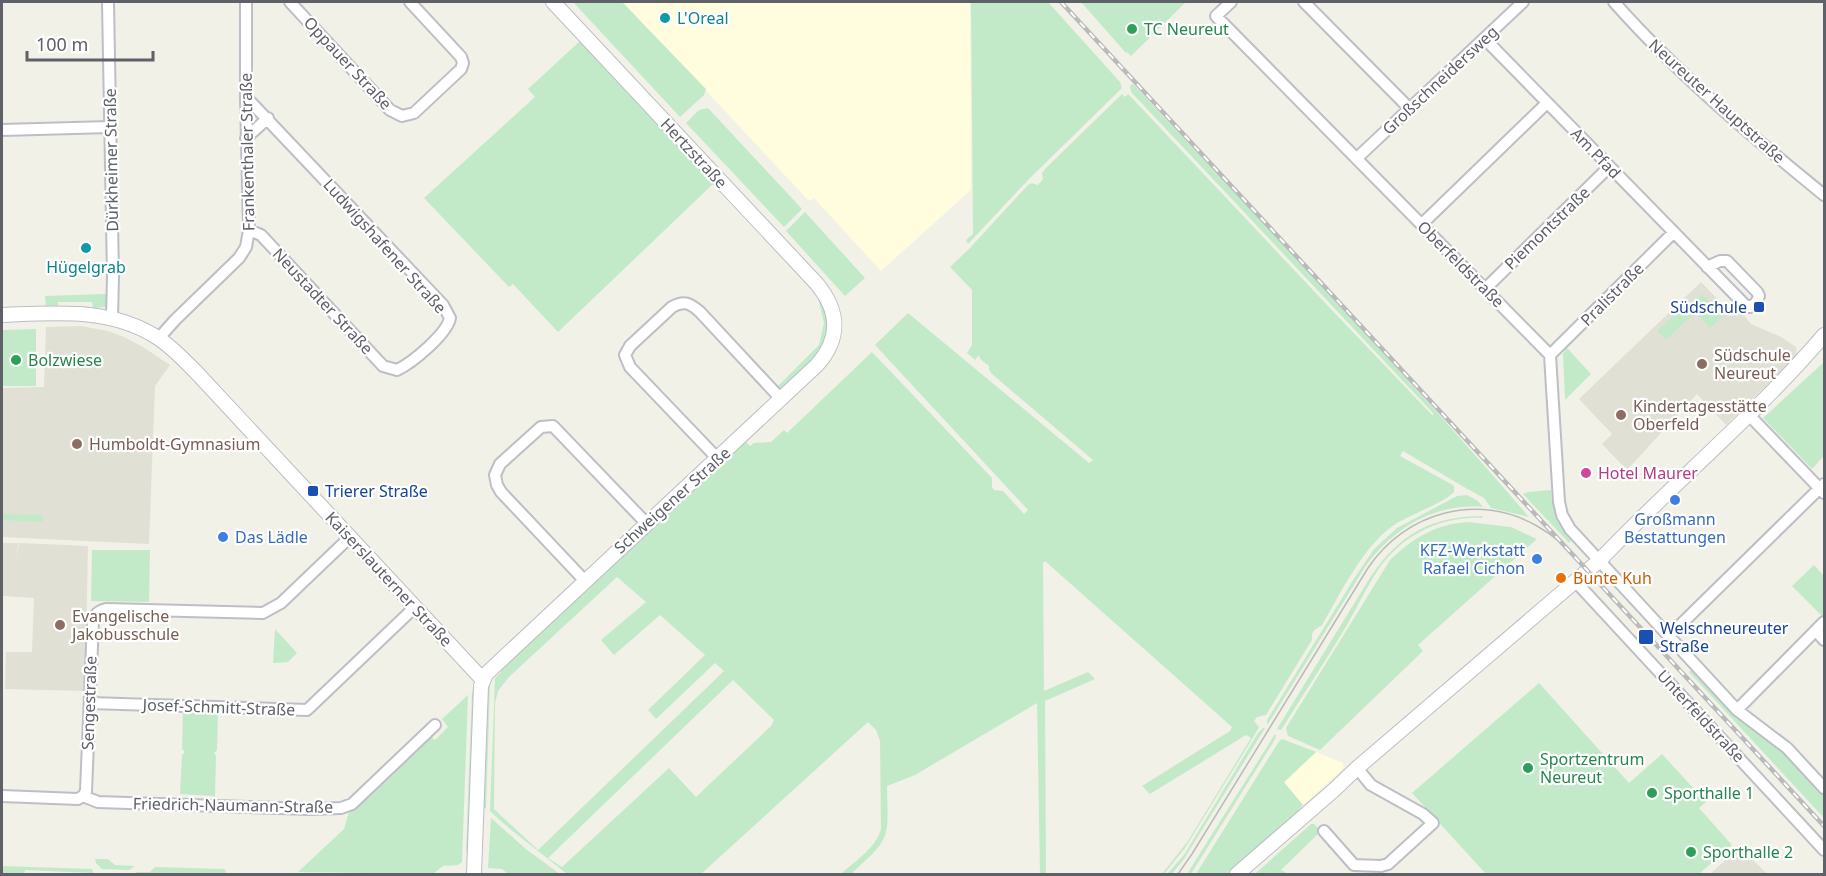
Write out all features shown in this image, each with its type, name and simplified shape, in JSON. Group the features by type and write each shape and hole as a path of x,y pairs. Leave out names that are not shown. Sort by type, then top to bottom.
{"main road":[{"name":"Hertzstraße","path":"552,2 802,267 824,292 832,307"},
{"name":"Schweigener Straße","path":"483,680 490,669 817,365 828,351 835,330 832,307"},
{"name":"Kaiserslauterner Straße","path":"2,315 79,313 112,318 159,338 196,372 483,680"},
{"path":"1237,874 1600,560 1750,416 1824,335"},
{"path":"474,874 483,680"}],"street":[{"name":"Dürkheimer Straße","path":"108,2 114,284 112,318"},
{"name":"Frankenthaler Straße","path":"159,338 239,258 246,247 249,230 246,2"},
{"name":"Oppauer Straße","path":"290,2 390,110 402,116 410,116 461,69 463,63 461,57 410,2"},
{"name":"Oberfeldstraße","path":"1231,2 1216,16 1550,355"},
{"path":"1304,2 1410,109"},
{"name":"Großschneidersweg","path":"1357,158 1523,2"},
{"name":"Neureuter Hauptstraße","path":"1614,2 1653,44 1771,151 1824,195"},
{"name":"Am Pfad","path":"1485,39 1610,167 1673,232 1707,267 1744,305 1750,307 1756,303 1759,296 1757,292 1727,261 1720,261 1707,267"},
{"name":"Ludwigshafener Straße","path":"246,97 443,305 449,315 449,323 444,331 406,366 397,370"},
{"path":"1422,224 1547,103"},
{"path":"246,138 268,118"},
{"path":"2,130 110,127"},
{"name":"Piemontstraße","path":"1486,288 1610,167"},
{"name":"Neustadter Straße","path":"249,230 261,235 383,366 397,370"},
{"name":"Pralistraße","path":"1550,355 1673,232"},
{"path":"718,459 630,368 625,355 630,346 672,307 679,303 690,304 781,399"},
{"path":"1550,355 1558,502 1570,530 1737,710 1787,748 1824,788"},
{"path":"1669,636 1823,488 1750,416"},
{"path":"585,581 496,485 495,475 500,464 541,427 553,426 647,524"},
{"name":"Sengestraße","path":"83,796 86,791 93,622 94,616 99,611 106,609 263,612 281,603 350,537"},
{"name":"Unterfeldstraße","path":"1576,582 1824,850"},
{"name":"Josef-Schmitt-Straße","path":"90,703 307,710 415,607"},
{"path":"1737,710 1824,622"},
{"path":"1816,631 1824,640"},
{"name":"Friedrich-Naumann-Straße","path":"2,796 75,799 83,796 98,802 309,809 342,808 352,804 435,725"},
{"path":"1324,831 1354,865 1381,866 1389,864 1433,823 1424,814 1371,785 1357,768"}],"shaded area":[{"path":"623,2 970,2 971,190 881,271 814,198 809,201"},
{"name":"Südschule Neureut","path":"1701,282 1727,309 1743,314 1751,324 1781,337 1796,347 1797,355 1726,425 1697,394 1627,470 1602,444 1612,434 1579,399"},
{"name":"Humboldt-Gymnasium","path":"81,326 108,331 124,337 170,365 155,386 149,544 2,537 2,388 44,387 46,327"},
{"name":"Evangelische Jakobusschule","path":"2,543 18,543 17,560 19,543 88,546 85,691 5,689 6,652 32,652 34,598 2,596"},
{"path":"1316,752 1343,763 1344,768 1303,805 1284,783"},
{"path":"1740,847 1767,874 1710,874"}],"green space":[{"path":"573,2 622,2 706,89 704,95 680,117"},
{"path":"971,2 1048,2 1120,82 1122,88 1029,179 968,244 966,240 973,234"},
{"name":"TC Neureut","path":"1081,2 1186,2 1131,56"},
{"path":"580,41 713,184 558,332 513,284 509,287 424,198 535,97 528,89"},
{"path":"1133,84 1333,299 1529,517 1491,508 1484,498 1403,451 1400,456 1454,486 1454,492 1442,501 1394,525 1372,545 1322,625 1313,632 1312,640 1266,715 1257,717 1254,721 1259,727 1254,736 1185,848 1164,874 1162,874 1188,841 1251,738 1246,735 1150,794 1142,786 1230,731 1232,727 1045,561 1043,563 1044,691 1088,672 1095,679 1045,701 1046,874 1040,874 1037,703 915,775 887,786 888,816 885,835 875,851 853,872 854,874 841,874 870,848 881,829 880,741 876,730 868,722 701,874 567,874 490,811 495,678 501,672 500,670 552,623 550,621 743,442 745,441 750,446 754,443 771,442 784,430 787,433 872,352 992,478 994,490 1003,491 1024,514 1028,510 875,345 908,313 1089,463 1093,460 992,374 989,366 980,359 979,355 975,360 967,353 972,345 972,290 950,267 1028,185 1032,183 1038,185 1043,179 1042,173 1046,168 1122,94 1125,97 1128,94 1131,97 1433,416 1433,413 1131,92 1130,86","holes":["617,577 646,602 601,640 614,655 660,615 705,655 648,710 656,719 715,663 724,671 538,850 494,809 495,703 498,691 509,677","733,680 774,720 771,726 696,797 669,768 562,867 548,858"]},
{"path":"708,108 802,209 784,227 686,123 699,110"},
{"path":"805,212 865,278 845,296 786,231"},
{"path":"817,293 829,312 827,347 781,390 776,388 819,345 824,323"},
{"path":"105,294 109,296 109,303 106,307 93,308 92,302 58,302 58,308 46,308 45,296"},
{"path":"1702,294 1723,316 1710,328 1689,305"},
{"path":"1683,306 1692,315 1666,340 1657,331"},
{"name":"Bolzwiese","path":"36,329 36,386 2,386 2,330"},
{"path":"1567,348 1591,374 1565,400 1563,354"},
{"path":"1824,362 1824,456 1812,469 1763,418"},
{"path":"1551,490 1556,517 1571,541 1569,543 1523,494"},
{"path":"1467,495 1483,507 1448,509 1432,514 1402,530 1376,553 1267,724 1267,720 1374,549 1397,528 1457,496"},
{"path":"2,514 43,515 43,522 2,520"},
{"path":"1483,516 1482,518 1451,521 1422,531 1408,539 1385,560 1283,727 1281,730 1277,729 1371,576 1393,549 1418,530 1432,524 1448,519"},
{"path":"1468,522 1511,527 1537,539 1418,645 1423,651 1320,750 1288,736 1286,728 1390,560 1407,545 1435,529"},
{"path":"92,550 150,550 149,602 91,601"},
{"path":"1814,565 1824,576 1823,617 1792,586"},
{"path":"275,629 297,653 288,662 273,663"},
{"path":"1690,664 1783,750 1824,794 1824,818 1689,672"},
{"name":"Sportzentrum Neureut","path":"1539,683 1629,783 1662,754 1706,802 1699,808 1732,845 1699,874 1486,874 1412,793"},
{"path":"486,685 490,685 486,809 482,806"},
{"path":"476,689 471,827 468,851 466,851 472,692"},
{"path":"468,695 462,862 458,865 443,866 433,874 298,872 344,829 349,812 431,736 435,740 448,727 442,719"},
{"path":"183,710 218,712 217,750 214,753 216,756 215,796 180,794 182,755 185,752 182,749"},
{"path":"1265,728 1184,859 1172,874 1167,874 1184,855"},
{"path":"1275,734 1274,741 1191,874 1187,874"},
{"path":"1282,739 1316,752 1284,782 1303,805 1300,811 1231,874 1196,874 1278,743"},
{"path":"491,818 527,850 560,874 508,874 502,869 488,868"},
{"path":"1311,824 1321,831 1281,870 1288,874 1255,874"},
{"path":"95,859 108,859 115,865 135,866 129,870 102,869"},
{"path":"2,866 92,869 93,873 25,870 24,874 2,874"},
{"path":"155,867 224,869 226,871 225,874 133,874 150,872"}],"tram line":[{"path":"1178,874 1368,568 1383,549 1402,533 1422,521 1444,513 1491,510 1514,516 1537,526 1560,542 1579,561"}],"railway":[{"path":"1061,2 1824,826"}],"place":[{"name":"L'Oreal","path":"665,18"},
{"name":"TC Neureut","path":"1132,29"},
{"name":"Hügelgrab","path":"86,248"},
{"name":"Südschule","path":"1759,307"},
{"name":"Bolzwiese","path":"16,360"},
{"name":"Südschule Neureut","path":"1702,364"},
{"name":"Kindertagesstätte Oberfeld","path":"1621,415"},
{"name":"Humboldt-Gymnasium","path":"77,444"},
{"name":"Hotel Maurer","path":"1586,473"},
{"name":"Trierer Straße","path":"313,491"},
{"name":"Großmann Bestattungen","path":"1675,500"},
{"name":"Das Lädle","path":"223,537"},
{"name":"KFZ-Werkstatt Rafael Cichon","path":"1537,559"},
{"name":"Bunte Kuh","path":"1561,578"},
{"name":"Evangelische Jakobusschule","path":"60,625"},
{"name":"Welschneureuter Straße","path":"1646,637"},
{"name":"Sportzentrum Neureut","path":"1528,768"},
{"name":"Sporthalle 1","path":"1652,793"},
{"name":"Sporthalle 2","path":"1691,852"}]}
